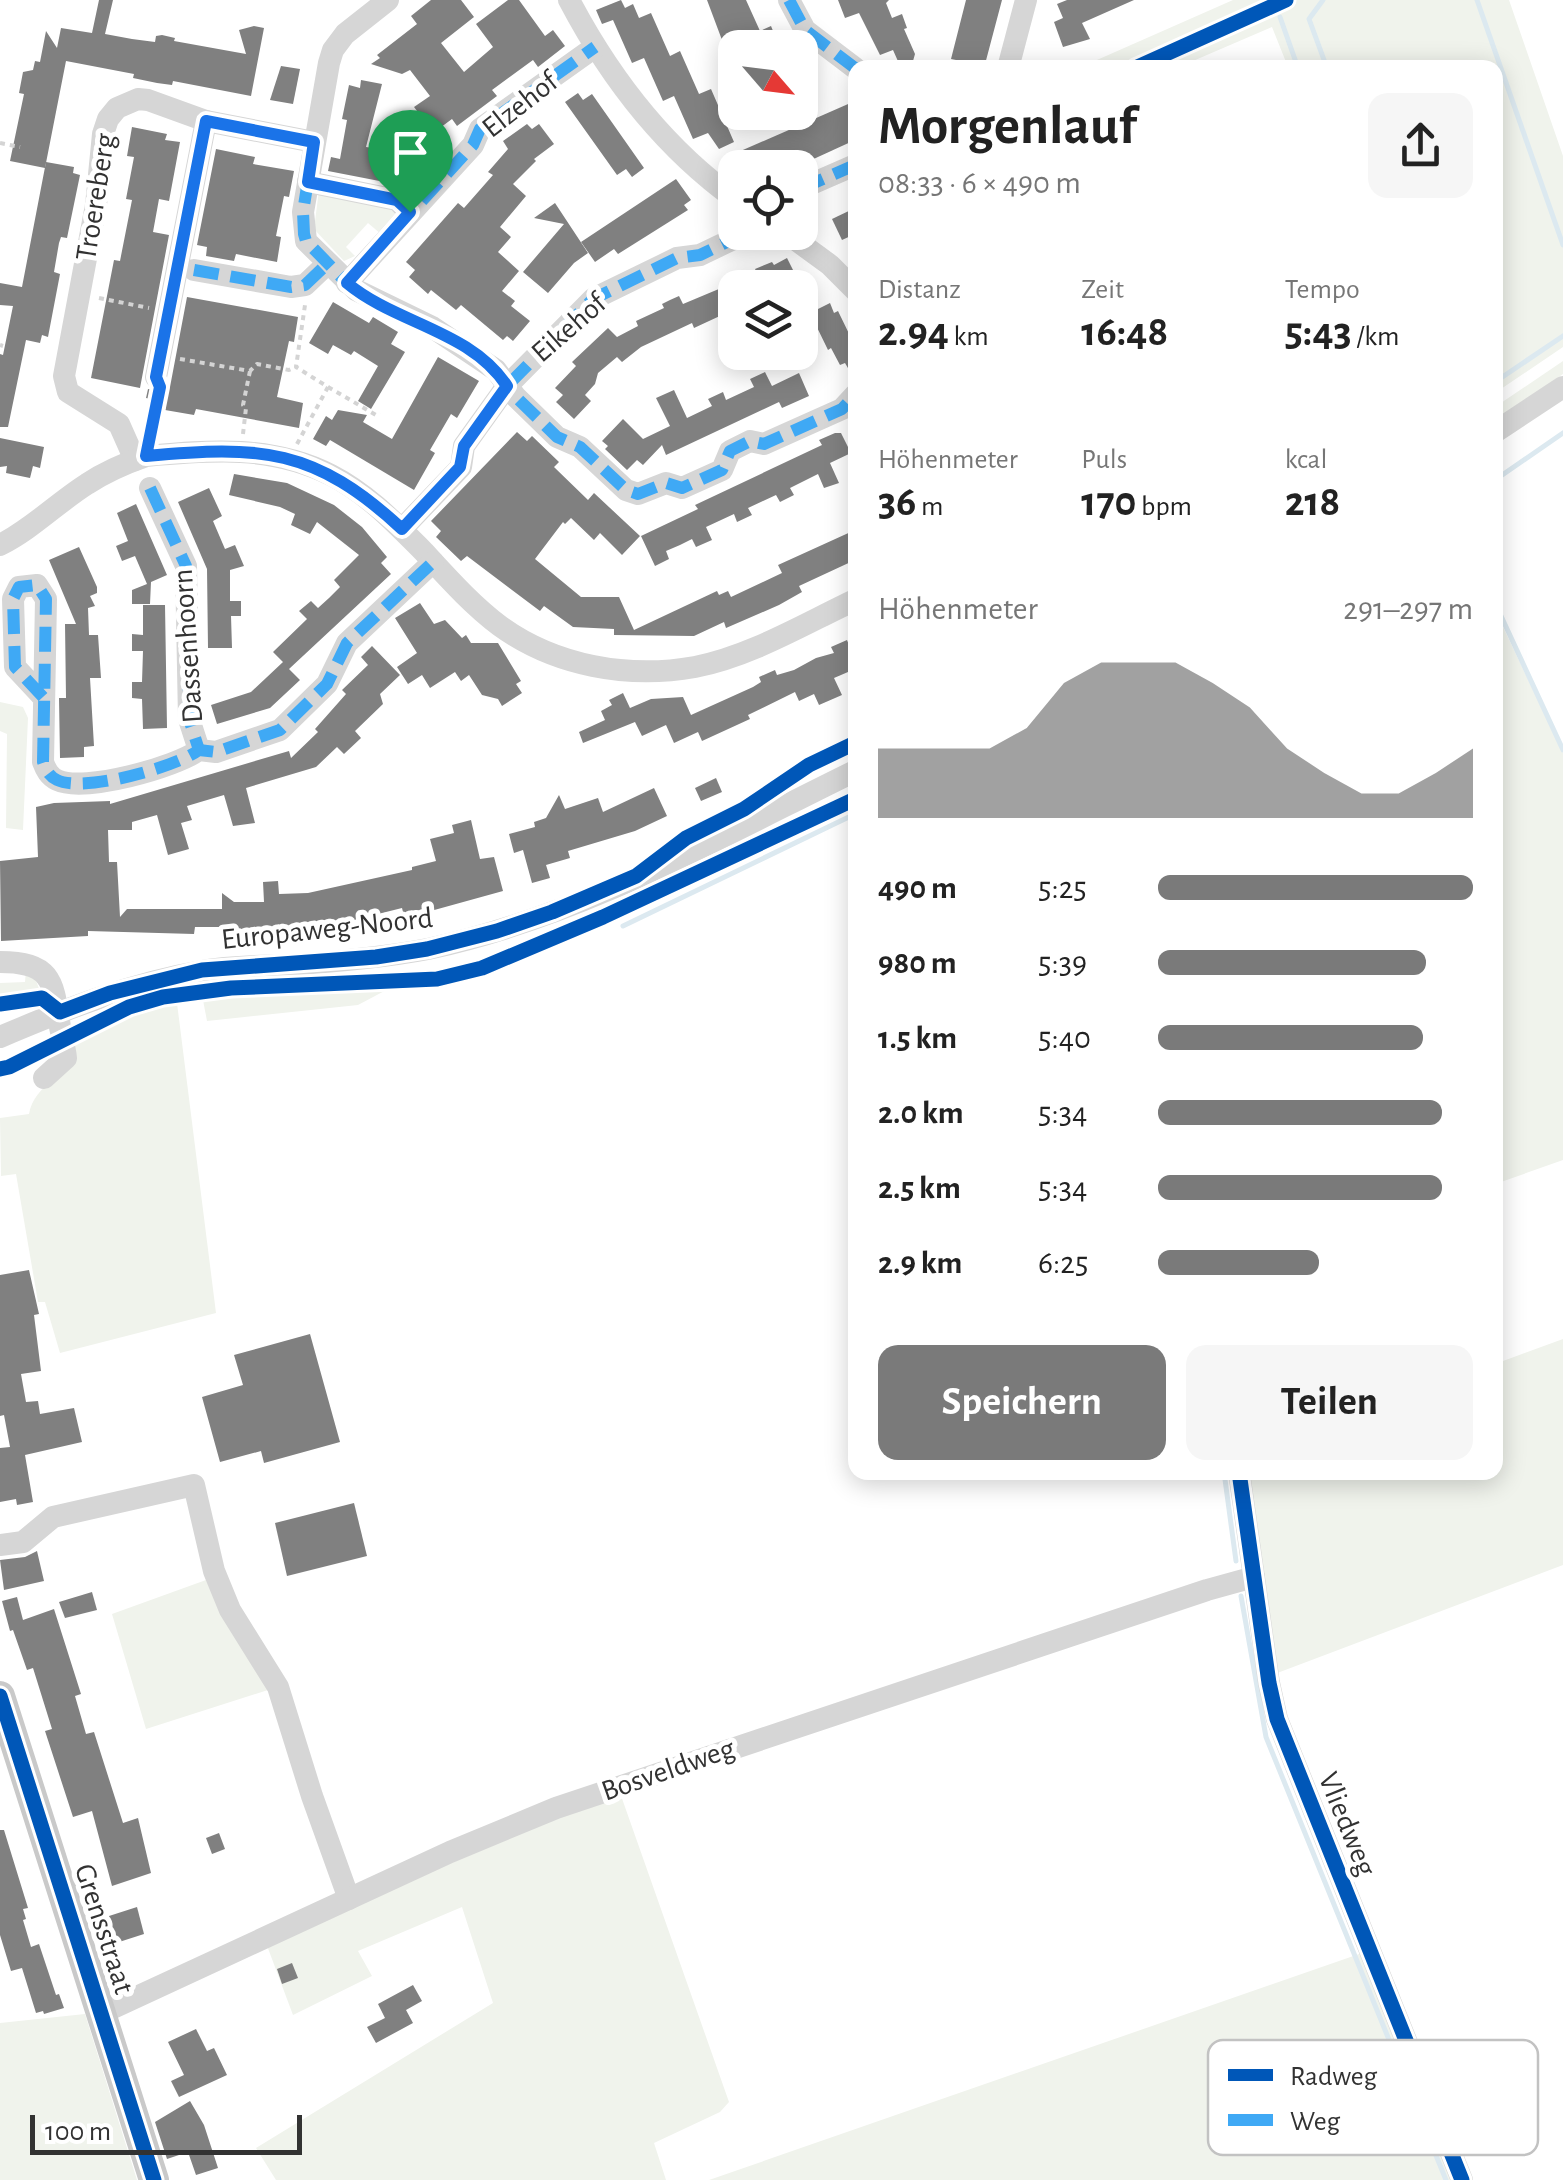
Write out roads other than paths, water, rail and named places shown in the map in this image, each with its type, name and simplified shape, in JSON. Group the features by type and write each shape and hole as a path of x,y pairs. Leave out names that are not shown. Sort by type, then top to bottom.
{"main road":[{"name":"Grensstraat","path":"0,1696 154,2180"}],"street":[{"path":"388,0 355,25 333,50 302,212 306,241 347,283 366,297 473,352 496,370 558,437 580,447 626,490 638,494 666,484 682,488 722,470 730,451 750,441 764,444 842,408 848,402"},
{"path":"569,0 595,47 656,129 718,184"},
{"path":"789,0 805,30 848,63"},
{"path":"1010,60 1026,0"},
{"name":"Elzehof","path":"347,283 473,146 480,129 595,47"},
{"name":"Troereberg","path":"141,458 119,424 68,392 64,376 108,119 117,108 138,99 206,121 314,142"},
{"path":"158,366 206,121"},
{"path":"818,181 848,168"},
{"path":"308,182 397,200 410,212"},
{"name":"Eikehof","path":"402,529 460,467 464,446 507,386 593,299 677,258 700,255 718,246"},
{"path":"809,250 848,283"},
{"path":"194,270 291,288 305,285 328,264"},
{"path":"1503,427 1563,387"},
{"path":"0,545 27,530 88,483 141,458 240,450 294,461 331,475 356,491 402,529 500,626 536,648 568,660 634,672 670,670 731,658 848,603"},
{"name":"Dassenhoorn","path":"150,488 186,566 189,720 199,750"},
{"name":"Dassenhoorn","path":"43,698 43,762 56,780 113,781 185,760 199,750 216,752 280,730 328,684 347,643 433,562"},
{"name":"Europaweg-Noord","path":"0,1037 110,993 202,970 376,957 497,931 636,876 848,774"},
{"path":"0,962 25,962 47,974 60,1012 66,1058 44,1078"},
{"name":"Vliedweg","path":"1240,1480 1277,1719 1406,2040"},
{"path":"0,1544 24,1542 54,1517 194,1485 214,1571 230,1610 278,1687 349,1899"},
{"name":"Bosveldweg","path":"102,2014 450,1852 556,1808 1254,1577"},
{"name":"Vliedweg","path":"1452,2155 1462,2180"}],"waterway":[{"path":"1323,0 1309,19 1324,60"},
{"path":"1477,0 1498,60"},
{"path":"1280,17 1295,60"},
{"path":"1503,74 1563,245"},
{"path":"1503,377 1563,336"},
{"path":"1503,474 1563,433"},
{"path":"1503,620 1563,750"},
{"path":"623,926 848,817"},
{"path":"1225,1480 1236,1561"},
{"path":"1241,1596 1266,1737 1389,2040"},
{"path":"1436,2155 1446,2180"}]}
